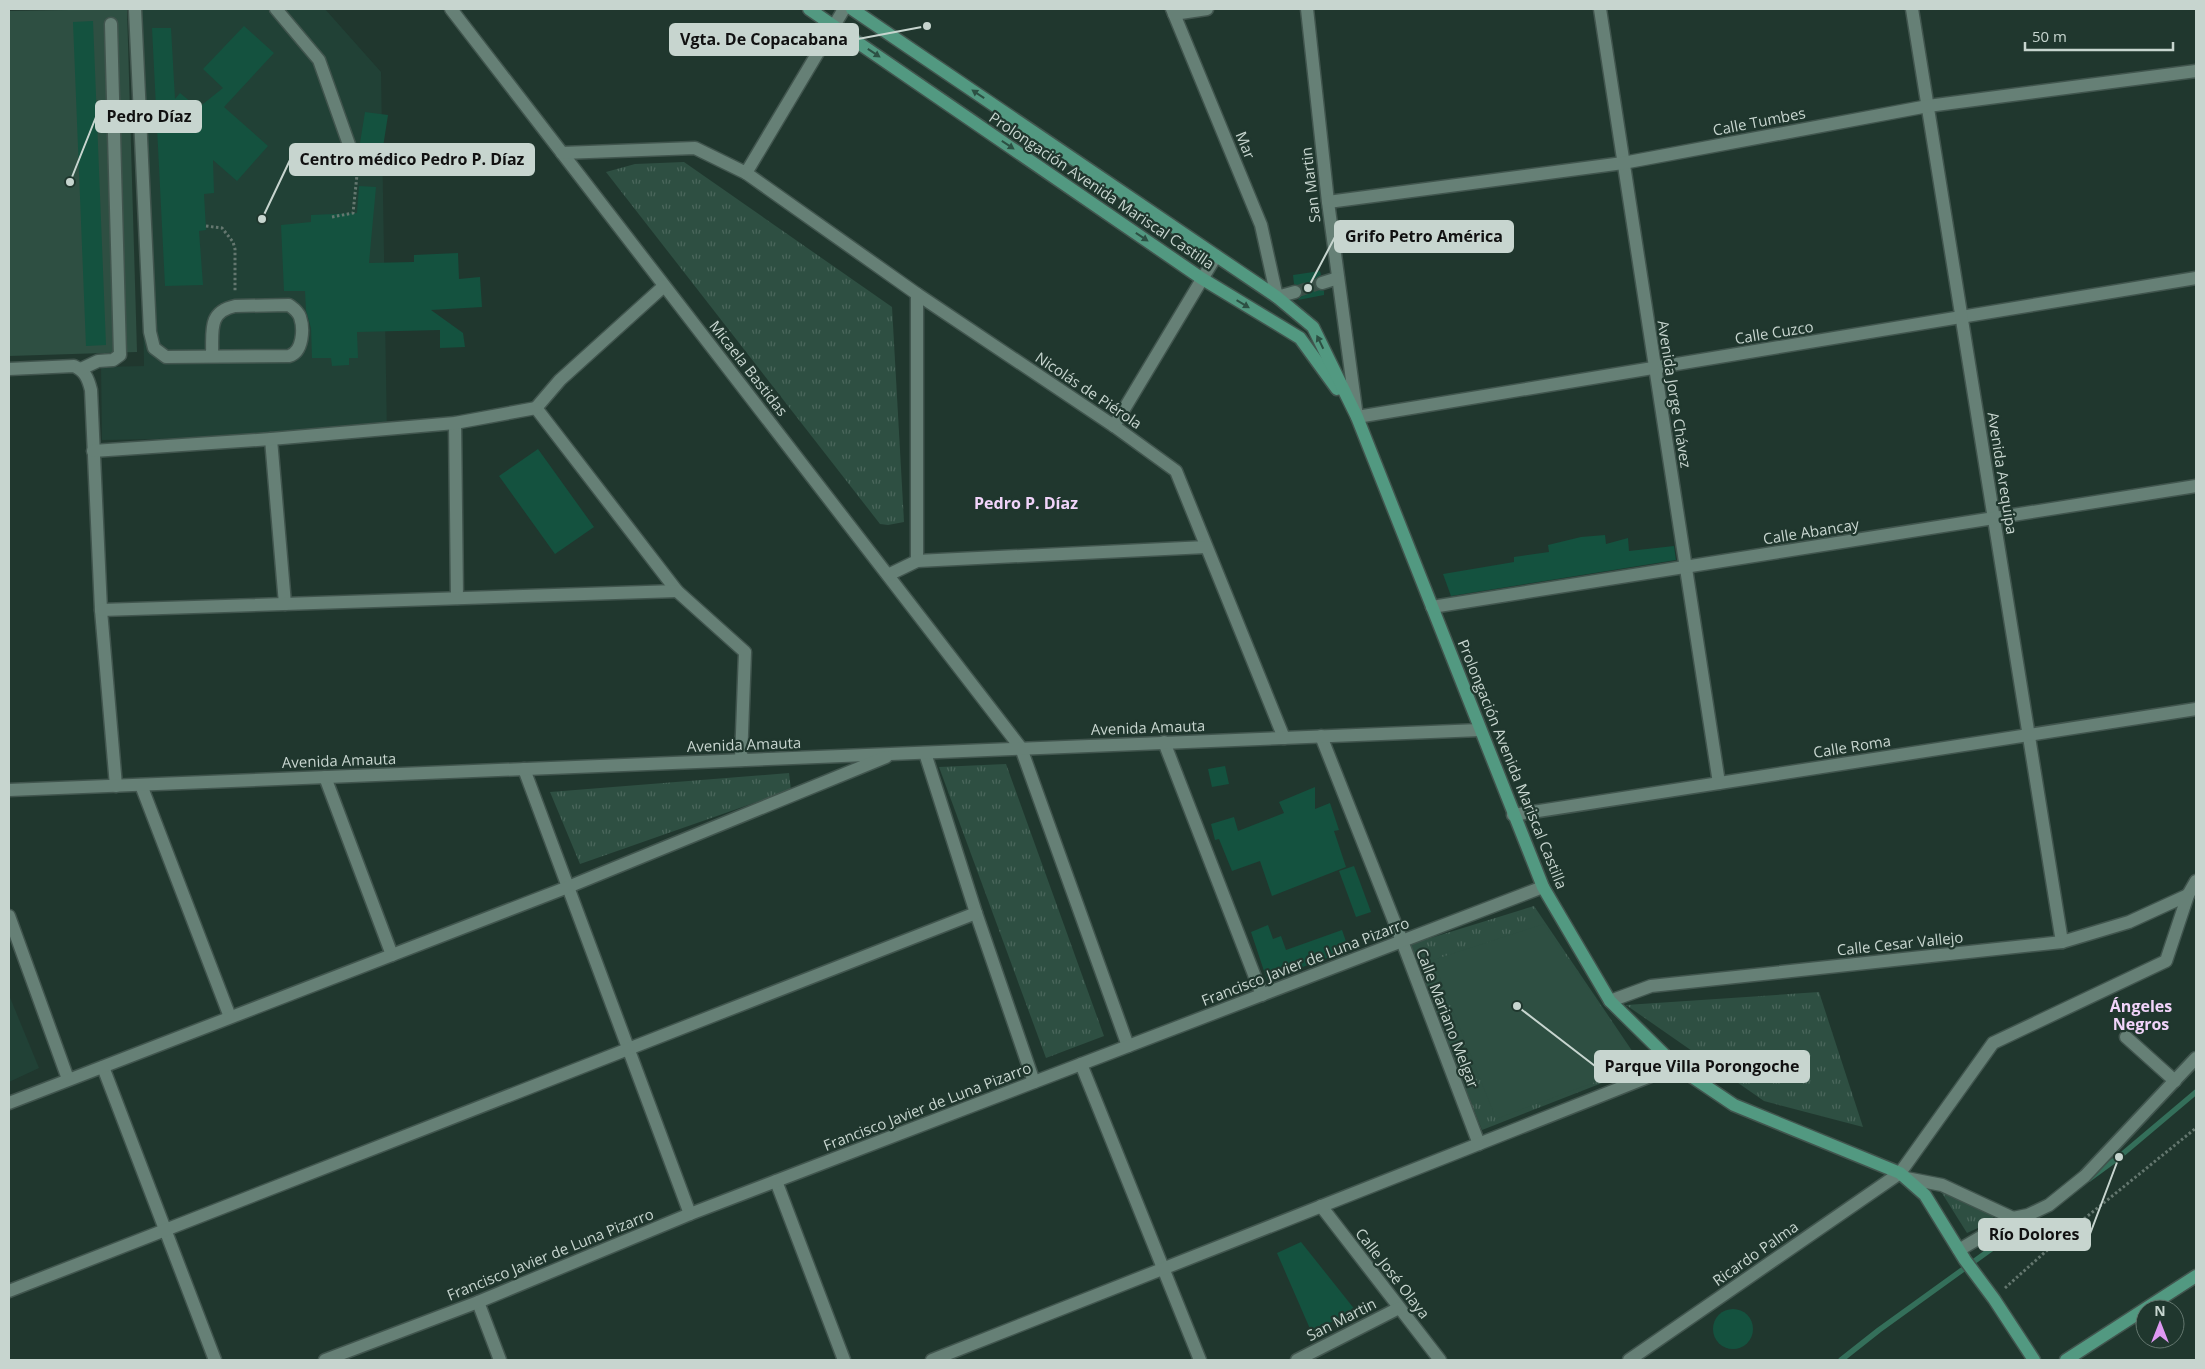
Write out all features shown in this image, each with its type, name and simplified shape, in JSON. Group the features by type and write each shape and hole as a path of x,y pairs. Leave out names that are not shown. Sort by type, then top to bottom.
{"main road":[{"name":"Prolongación Avenida Mariscal Castilla","path":"809,9 1202,278 1300,338 1357,417"},
{"name":"Prolongación Avenida Mariscal Castilla","path":"852,9 1277,297 1313,327 1357,417 1543,887 1610,1001 1676,1066 1734,1105 1903,1175 1925,1195 1962,1255 2034,1360"},
{"path":"2066,1360 2196,1276"}],"street":[{"path":"135,9 151,341 154,348 166,357 289,356 296,354 299,349 301,340 300,317 295,309 289,305 236,306 220,311 213,325 212,356"},
{"path":"276,9 319,60 352,153"},
{"name":"Micaela Bastidas","path":"451,9 1021,748 1128,1046"},
{"path":"746,173 844,9"},
{"path":"1173,11 1207,9"},
{"name":"San Martin","path":"1307,9 1328,202 1357,417"},
{"name":"Avenida Jorge Chávez","path":"1600,9 1719,783"},
{"name":"Avenida Arequipa","path":"1912,9 2062,942"},
{"name":"Mar","path":"1173,11 1261,225 1277,297"},
{"path":"81,369 98,361 113,360 120,355 111,24"},
{"name":"Calle Tumbes","path":"1328,202 1623,163 1928,106 2196,70"},
{"name":"Nicolás de Piérola","path":"562,153 695,148 746,173 917,294 1114,426 1176,471 1284,738"},
{"path":"1114,426 1216,256"},
{"path":"1322,283 1338,278"},
{"name":"Calle Cuzco","path":"1357,417 2196,278"},
{"path":"94,451 271,439 455,423 536,408 560,380 664,286"},
{"path":"1277,297 1295,292"},
{"path":"917,294 917,561"},
{"path":"9,369 74,366 81,369 88,378 91,390 101,610 116,786"},
{"path":"536,408 677,591 744,652 741,760"},
{"path":"455,423 457,598"},
{"path":"271,439 285,604"},
{"name":"Calle Abancay","path":"1432,607 2196,486"},
{"path":"888,575 917,561 1206,547"},
{"path":"101,610 677,591"},
{"name":"Calle Roma","path":"1513,815 2196,709"},
{"name":"Avenida Amauta","path":"9,790 1480,730"},
{"name":"Calle Mariano Melgar","path":"1321,736 1402,941 1479,1144"},
{"path":"1164,742 1262,995"},
{"path":"925,752 976,913 1034,1082"},
{"path":"9,1103 568,887 893,754"},
{"path":"524,769 690,1214"},
{"path":"325,777 392,955"},
{"path":"141,785 230,1017"},
{"name":"Ricardo Palma","path":"1629,1360 1903,1175 1993,1043 2166,961 2188,895 2196,881"},
{"name":"Francisco Javier de Luna Pizarro","path":"325,1360 478,1302 690,1214 1543,887"},
{"name":"Calle Cesar Vallejo","path":"1610,1001 1651,986 2062,942 2129,922 2188,895"},
{"path":"9,1291 976,913"},
{"path":"9,916 68,1079"},
{"path":"2126,1037 2175,1081"},
{"path":"1962,1255 2013,1218 2028,1216 2049,1205 2085,1176 2196,1058"},
{"path":"1081,1064 1200,1360"},
{"path":"932,1360 1676,1066"},
{"path":"103,1067 215,1360"},
{"path":"1903,1175 1942,1185 2013,1218"},
{"path":"776,1181 844,1360"},
{"name":"Calle José Olaya","path":"1321,1206 1440,1360"},
{"path":"478,1302 500,1360"},
{"name":"San Martin","path":"1297,1360 1399,1308"}],"path":[{"path":"332,217 353,213 356,175 352,153"},
{"path":"206,226 222,228 233,242 235,249 236,306"},
{"path":"1991,1296 2196,1128"}],"shaded area":[{"path":"138,9 325,9 381,72 387,435 102,440 101,367 144,366"},
{"path":"9,995 39,1068 9,1082"}],"green space":[{"path":"127,9 137,352 9,356 9,11"},
{"path":"684,162 892,307 904,522 888,525 880,524 606,172 635,164"},
{"path":"1006,764 1104,1036 1046,1058 939,767"},
{"path":"789,773 791,790 580,864 550,792"},
{"path":"1534,906 1643,1067 1482,1130 1408,945"},
{"path":"1544,924 1641,1065 1496,1119 1433,960"},
{"path":"1819,992 1863,1127 1764,1101 1626,1005"},
{"path":"1940,1190 1994,1214 1993,1221 1967,1233"}],"building":[{"path":"93,21 106,345 86,346 73,22"},
{"path":"244,26 274,53 224,107 268,146 237,181 213,160 214,193 204,194 206,230 199,231 203,285 165,286 152,28 171,28 175,99 180,93 198,108 223,88 203,69"},
{"path":"365,112 388,115 383,147 360,143"},
{"path":"359,186 376,187 369,263 414,262 414,255 458,253 459,279 480,277 482,307 431,310 463,333 465,347 440,348 440,330 357,332 358,358 349,358 349,365 332,366 331,358 312,358 311,328 306,310 305,291 284,291 281,225 311,222 311,215 357,213"},
{"path":"1320,271 1321,275 1316,278 1314,285 1317,289 1324,291 1324,295 1298,300 1303,294 1303,290 1300,286 1294,284 1293,275"},
{"path":"538,449 594,527 555,554 499,476"},
{"path":"1605,535 1606,544 1628,538 1629,551 1674,546 1676,560 1451,596 1443,574 1514,562 1514,557 1549,552 1548,545 1581,537"},
{"path":"1225,766 1229,784 1212,787 1208,769"},
{"path":"1315,787 1315,809 1330,803 1339,830 1334,831 1346,867 1272,896 1260,861 1232,871 1219,839 1215,840 1211,824 1234,817 1238,831 1284,813 1279,802"},
{"path":"1354,866 1371,912 1356,917 1339,871"},
{"path":"1268,925 1273,939 1281,936 1286,950 1342,930 1349,950 1267,980 1251,932"},
{"path":"1301,1242 1356,1311 1311,1331 1277,1253"},
{"path":"1733,1309 1747,1315 1753,1329 1747,1343 1733,1349 1719,1343 1713,1329 1719,1315"}],"waterway":[{"path":"2089,1179 2119,1157 2196,1092"},
{"path":"1841,1360 1879,1330 2037,1216"}],"tunnel":[{"path":"1295,292 1322,283"}],"place":[{"name":"Vgta. De Copacabana","path":"927,26"},
{"name":"Pedro Díaz","path":"70,182"},
{"name":"Centro médico Pedro P. Díaz","path":"262,219"},
{"name":"Grifo Petro América","path":"1308,288"},
{"name":"Parque Villa Porongoche","path":"1517,1006"},
{"name":"Río Dolores","path":"2119,1157"}],"district":[{"name":"Pedro P. Díaz","path":"1026,503"},
{"name":"Ángeles Negros","path":"2141,1015"}]}
